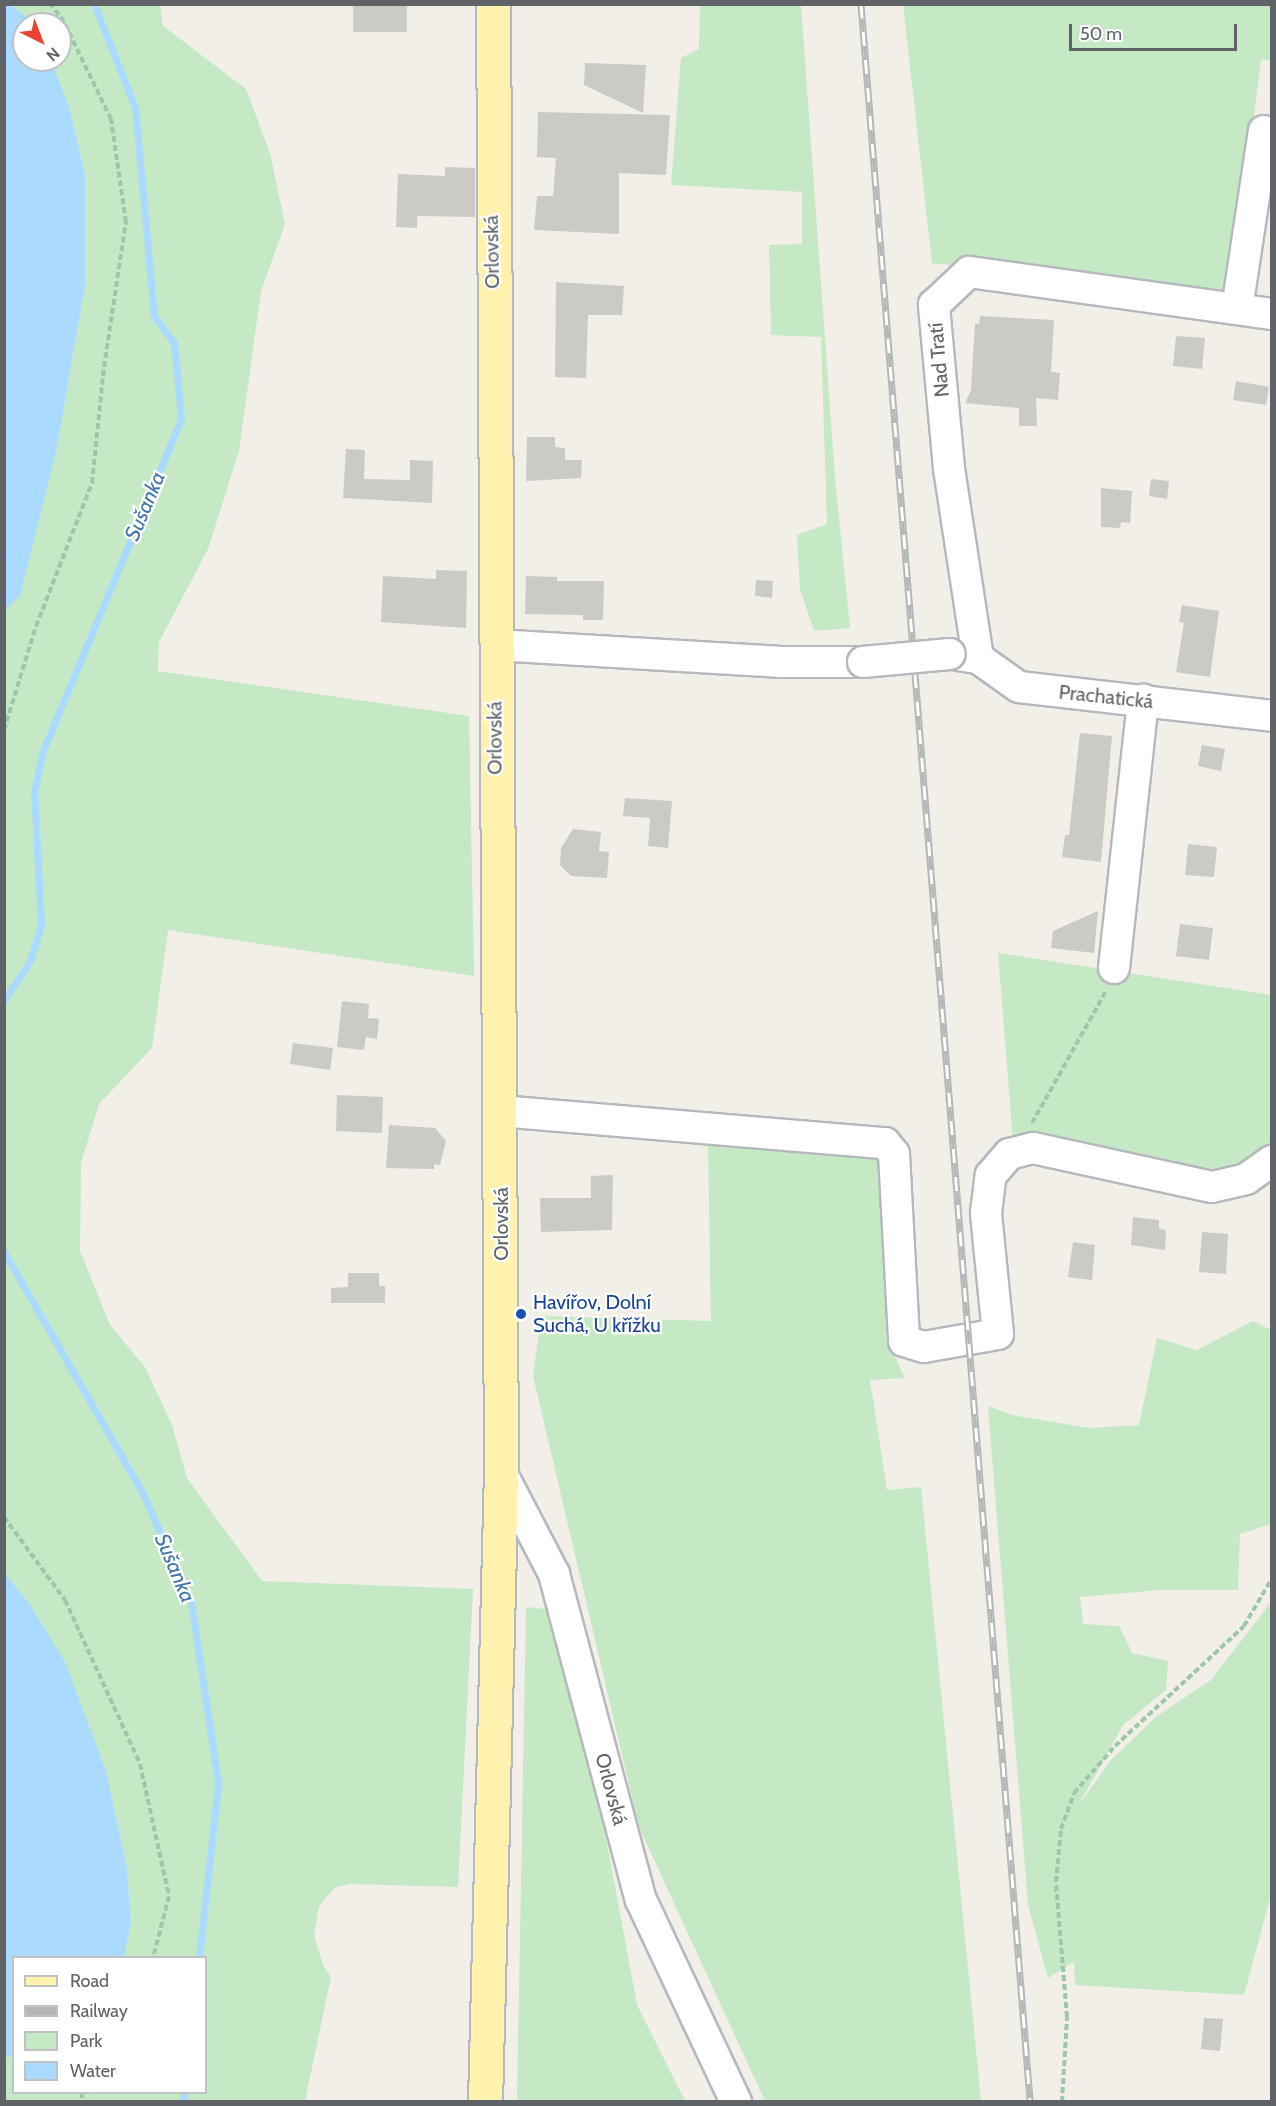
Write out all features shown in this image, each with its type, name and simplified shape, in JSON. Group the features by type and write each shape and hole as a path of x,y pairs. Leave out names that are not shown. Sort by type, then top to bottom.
{"main road":[{"name":"Orlovská","path":"485,2102 501,1472 493,4"}],"street":[{"path":"1237,309 1264,131"},
{"name":"Nad Tratí","path":"964,656 934,305 969,272 1272,314"},
{"path":"495,645 778,662 863,662 964,656"},
{"name":"Prachatická","path":"964,656 1019,687 1272,716"},
{"path":"1114,968 1143,700"},
{"path":"500,1111 885,1143 894,1154 904,1341 924,1347 998,1334 986,1214 991,1175 1009,1154 1033,1148 1212,1187 1246,1179 1272,1161"},
{"name":"Orlovská","path":"501,1472 554,1574 641,1900 736,2102"}],"path":[{"path":"4,730 36,626 92,483 104,367 126,222 111,119 51,4"},
{"path":"1016,1153 1112,980 1114,968"},
{"path":"4,1517 65,1600 140,1764 169,1896 154,1956"},
{"path":"1062,2102 1067,2017 1056,1882 1061,1829 1074,1793 1115,1746 1244,1626 1272,1578"}],"green space":[{"path":"11,5 160,5 163,26 246,89 270,153 285,224 261,291 239,451 208,549 159,642 158,671 469,716 474,976 168,930 152,1048 99,1104 81,1163 80,1251 110,1325 145,1367 172,1425 187,1478 262,1581 473,1589 458,1887 351,1884 336,1887 324,1899 319,1907 314,1935 323,1965 331,1977 305,2101 5,2101 5,2056 12,2056 12,2094 207,2094 207,1956 124,1956 131,1923 127,1868 106,1771 29,1603 5,1574 4,610 20,596 57,448 85,285 85,173 69,107 56,72 72,72 72,12 20,12"},
{"path":"700,5 801,5 835,478 850,628 814,631 800,589 797,535 827,524 821,337 771,335 769,245 802,244 802,192 671,185 681,58 699,49"},
{"path":"903,5 1271,5 1271,61 1261,59 1231,298 932,263"},
{"path":"998,953 1271,995 1271,1149 1261,1161 1205,1180 1050,1136 1013,1141"},
{"path":"717,1141 862,1147 889,1169 900,1269 885,1336 905,1378 870,1380 887,1490 921,1487 981,2101 765,2101 639,1827 533,1376 541,1316 711,1321 708,1146"},
{"path":"1253,1321 1271,1330 1271,1524 1240,1534 1238,1590 1160,1590 1080,1597 1083,1624 1119,1626 1132,1653 1168,1661 1166,1690 1123,1725 1078,1806 1112,1759 1157,1716 1211,1680 1271,1602 1271,1895 1244,1995 1075,1985 1074,1962 1048,1978 1028,1905 988,1406 1012,1415 1089,1428 1139,1425 1157,1338 1197,1350"},
{"path":"526,1607 564,1611 637,2005 685,2101 517,2102"}],"water":[{"path":"4,5 11,5 20,12 12,12 12,72 56,72 69,107 85,173 85,285 57,448 20,596 5,610"},
{"path":"5,1574 29,1603 65,1662 106,1771 127,1868 131,1923 124,1956 12,1956 12,2056 6,2057"}],"building":[{"path":"353,4 407,4 407,32 353,32"},
{"path":"585,63 646,65 643,113 584,85"},
{"path":"538,112 670,115 666,175 619,173 619,234 534,230 537,196 553,196 556,158 537,157"},
{"path":"445,167 475,168 475,217 417,216 417,228 396,227 398,174 445,176"},
{"path":"556,282 624,286 622,315 588,315 586,378 555,377"},
{"path":"980,316 1054,320 1051,372 1060,373 1058,400 1036,398 1037,426 1019,426 1019,408 965,403 971,390 975,323 979,324"},
{"path":"1176,336 1205,338 1202,369 1173,366"},
{"path":"1236,381 1269,387 1266,405 1233,400"},
{"path":"527,437 555,437 555,447 565,448 565,460 582,460 581,478 526,481"},
{"path":"346,449 365,450 364,479 410,480 410,460 433,461 432,503 343,498"},
{"path":"1151,479 1169,481 1167,499 1149,496"},
{"path":"1101,488 1132,491 1130,523 1121,522 1120,528 1101,527"},
{"path":"436,570 467,571 466,628 381,622 383,576 436,579"},
{"path":"526,576 557,577 557,581 604,581 603,620 583,620 583,615 525,614"},
{"path":"756,580 773,581 772,598 755,596"},
{"path":"1182,605 1219,611 1210,677 1176,672 1184,623 1179,622"},
{"path":"1080,733 1112,736 1101,862 1062,857 1065,835 1069,835"},
{"path":"1202,745 1225,749 1221,771 1198,766"},
{"path":"625,798 672,801 668,848 648,846 650,818 623,816"},
{"path":"573,829 601,832 599,851 609,852 607,878 571,876 560,865 561,848"},
{"path":"1188,844 1217,847 1214,877 1185,875"},
{"path":"1098,911 1094,953 1051,948 1053,931"},
{"path":"1180,924 1213,928 1209,960 1176,956"},
{"path":"342,1001 369,1004 368,1018 379,1019 377,1039 366,1037 364,1050 337,1047"},
{"path":"293,1043 333,1048 330,1070 290,1064"},
{"path":"337,1095 383,1097 382,1133 336,1131"},
{"path":"389,1125 435,1128 446,1141 440,1165 434,1164 434,1169 386,1168"},
{"path":"613,1175 612,1230 541,1232 540,1198 591,1198 591,1176"},
{"path":"1133,1217 1159,1220 1159,1229 1166,1230 1165,1250 1131,1245"},
{"path":"1202,1232 1228,1234 1226,1274 1199,1272"},
{"path":"1073,1242 1095,1245 1092,1280 1068,1277"},
{"path":"348,1273 379,1273 379,1286 385,1286 385,1303 331,1303 331,1288 348,1287"},
{"path":"1204,2018 1223,2019 1220,2051 1201,2049"}],"waterway":[{"name":"Sušanka","path":"4,1000 30,961 41,924 34,792 42,753 181,419 174,343 154,316 135,108 94,4"},
{"name":"Sušanka","path":"4,1252 143,1494 191,1602 218,1783 199,1956"},
{"name":"Sušanka","path":"183,2102 184,2094"}],"railway":[{"path":"861,4 1030,2102"}],"place":[{"name":"Havířov, Dolní Suchá, U křížku","path":"521,1314"}]}
